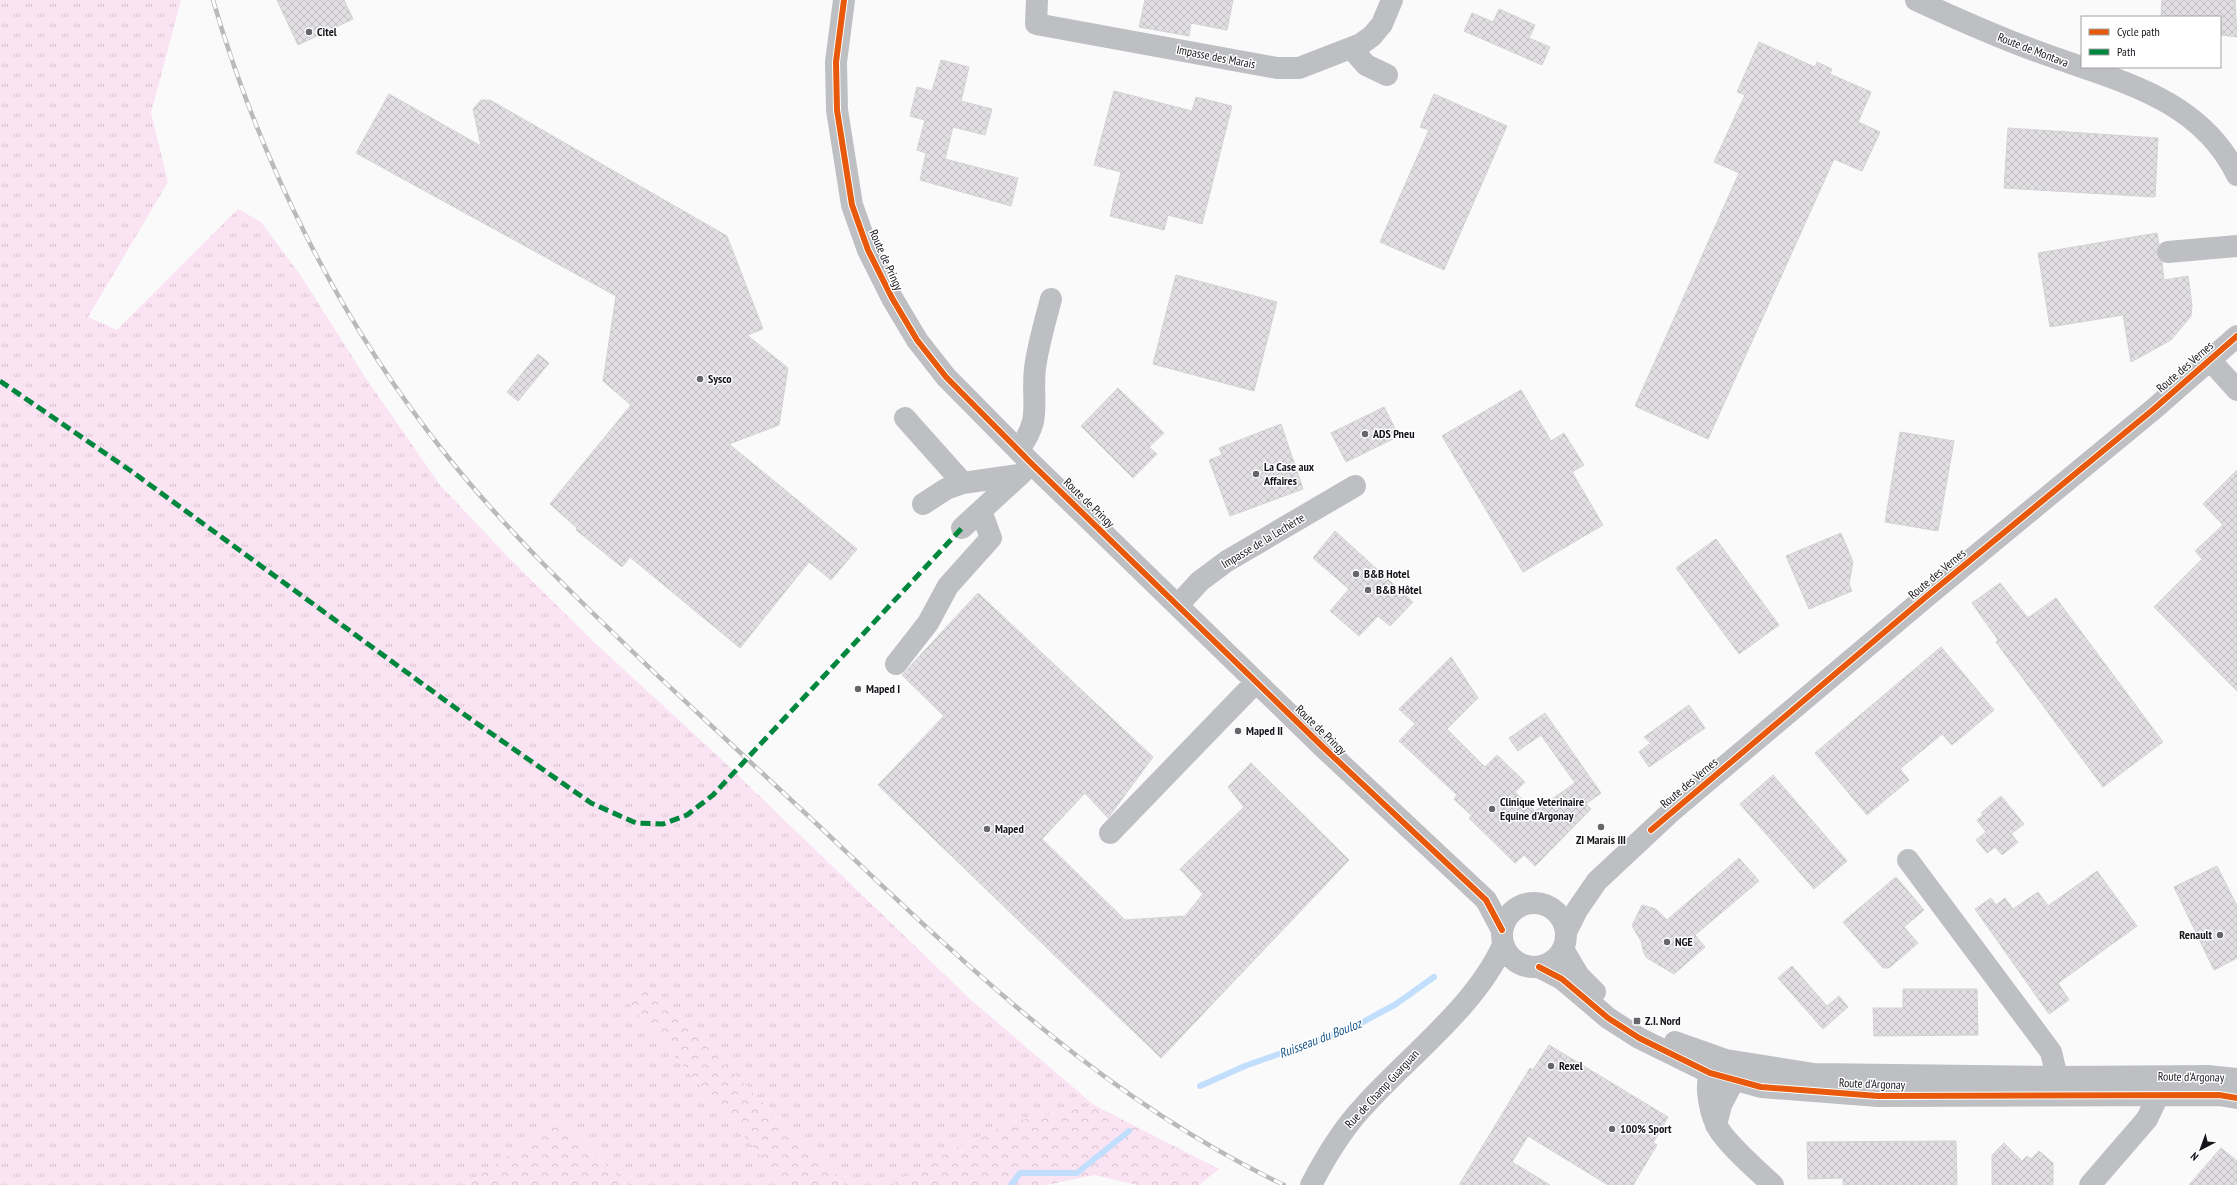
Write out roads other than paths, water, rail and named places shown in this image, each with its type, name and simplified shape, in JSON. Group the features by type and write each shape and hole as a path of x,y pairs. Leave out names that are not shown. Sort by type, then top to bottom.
{"street":[{"name":"Route de Pringy","path":"844,0 836,62 837,110 852,205 868,250 892,298 917,340 946,377 1023,463 1178,605 1256,682 1486,900 1502,937"},
{"name":"Impasse des Marais","path":"1037,0 1036,24 1277,68 1299,68 1361,44 1372,36 1382,24 1392,0"},
{"name":"Route de Montava","path":"1927,3 2001,38 2081,67"},
{"path":"1351,48 1366,65 1387,75"},
{"name":"Route de Montava","path":"2085,68 2162,98 2194,120 2216,143 2237,175"},
{"path":"2168,252 2237,246"},
{"path":"962,528 981,511 1023,463 1027,440 1034,424 1035,370 1039,343 1051,299"},
{"name":"Route des Vernes","path":"1565,940 1577,910 1597,881 1673,810 1945,581 2155,408 2237,336"},
{"path":"2210,360 2237,390"},
{"path":"905,418 963,483"},
{"path":"923,504 946,489 1023,463"},
{"name":"Impasse de la Lechèrte","path":"1178,605 1200,581 1227,561 1356,486"},
{"path":"896,664 928,623 948,586 991,538 981,511"},
{"path":"1110,832 1256,682"},
{"path":"1908,860 2051,1052 2057,1086"},
{"name":"Route des Vernes","path":"1548,906 1597,881"},
{"path":"1486,900 1523,905 1533,903 1548,906"},
{"path":"1502,937 1509,915 1523,905"},
{"name":"Route d'Argonay","path":"1548,906 1560,917 1572,966 1584,982 1623,1013 1681,1045 1723,1071"},
{"name":"Route d'Argonay","path":"1502,937 1511,958 1562,979 1599,1011 1627,1031 1674,1057 1723,1071 2057,1086 2154,1086 2237,1098"},
{"name":"Rue de Champ Guarguan","path":"1311,1185 1327,1153 1364,1105 1466,1002 1491,968 1502,937"},
{"path":"1531,967 1555,960 1565,940"},
{"name":"Rue de Champ Guarguan","path":"1466,1002 1499,979 1531,967"},
{"path":"1723,1071 1708,1086 1709,1102 1716,1125 1738,1151 1773,1185"},
{"name":"Route d'Argonay","path":"2154,1086 2208,1076 2237,1079"},
{"path":"2090,1185 2147,1119 2155,1102 2154,1086"}],"waterway":[{"name":"Ruisseau du Bouloz","path":"1200,1086 1245,1066 1352,1028 1396,1004 1434,977"},
{"name":"Ruisseau du Bouloz","path":"1011,1185 1020,1173 1077,1173 1129,1131"}],"railway":[{"path":"213,0 232,61 255,122 280,181 308,239 339,296 372,351 408,405 471,486 522,542 657,675 927,928 982,977 1037,1024 1095,1069 1154,1111 1217,1150 1284,1185"}],"place":[{"name":"Citel","path":"309,32"},
{"name":"Sysco","path":"700,379"},
{"name":"ADS Pneu","path":"1365,434"},
{"name":"La Case aux Affaires","path":"1256,474"},
{"name":"B&B Hotel","path":"1356,574"},
{"name":"B&B Hôtel","path":"1368,590"},
{"name":"Maped I","path":"858,689"},
{"name":"Maped II","path":"1238,731"},
{"name":"Clinique Veterinaire Equine d'Argonay","path":"1492,809"},
{"name":"ZI Marais III","path":"1601,827"},
{"name":"Maped","path":"987,829"},
{"name":"Renault","path":"2220,935"},
{"name":"NGE","path":"1667,942"},
{"name":"Z.I. Nord","path":"1637,1021"},
{"name":"Rexel","path":"1551,1066"},
{"name":"100% Sport","path":"1612,1129"}]}
